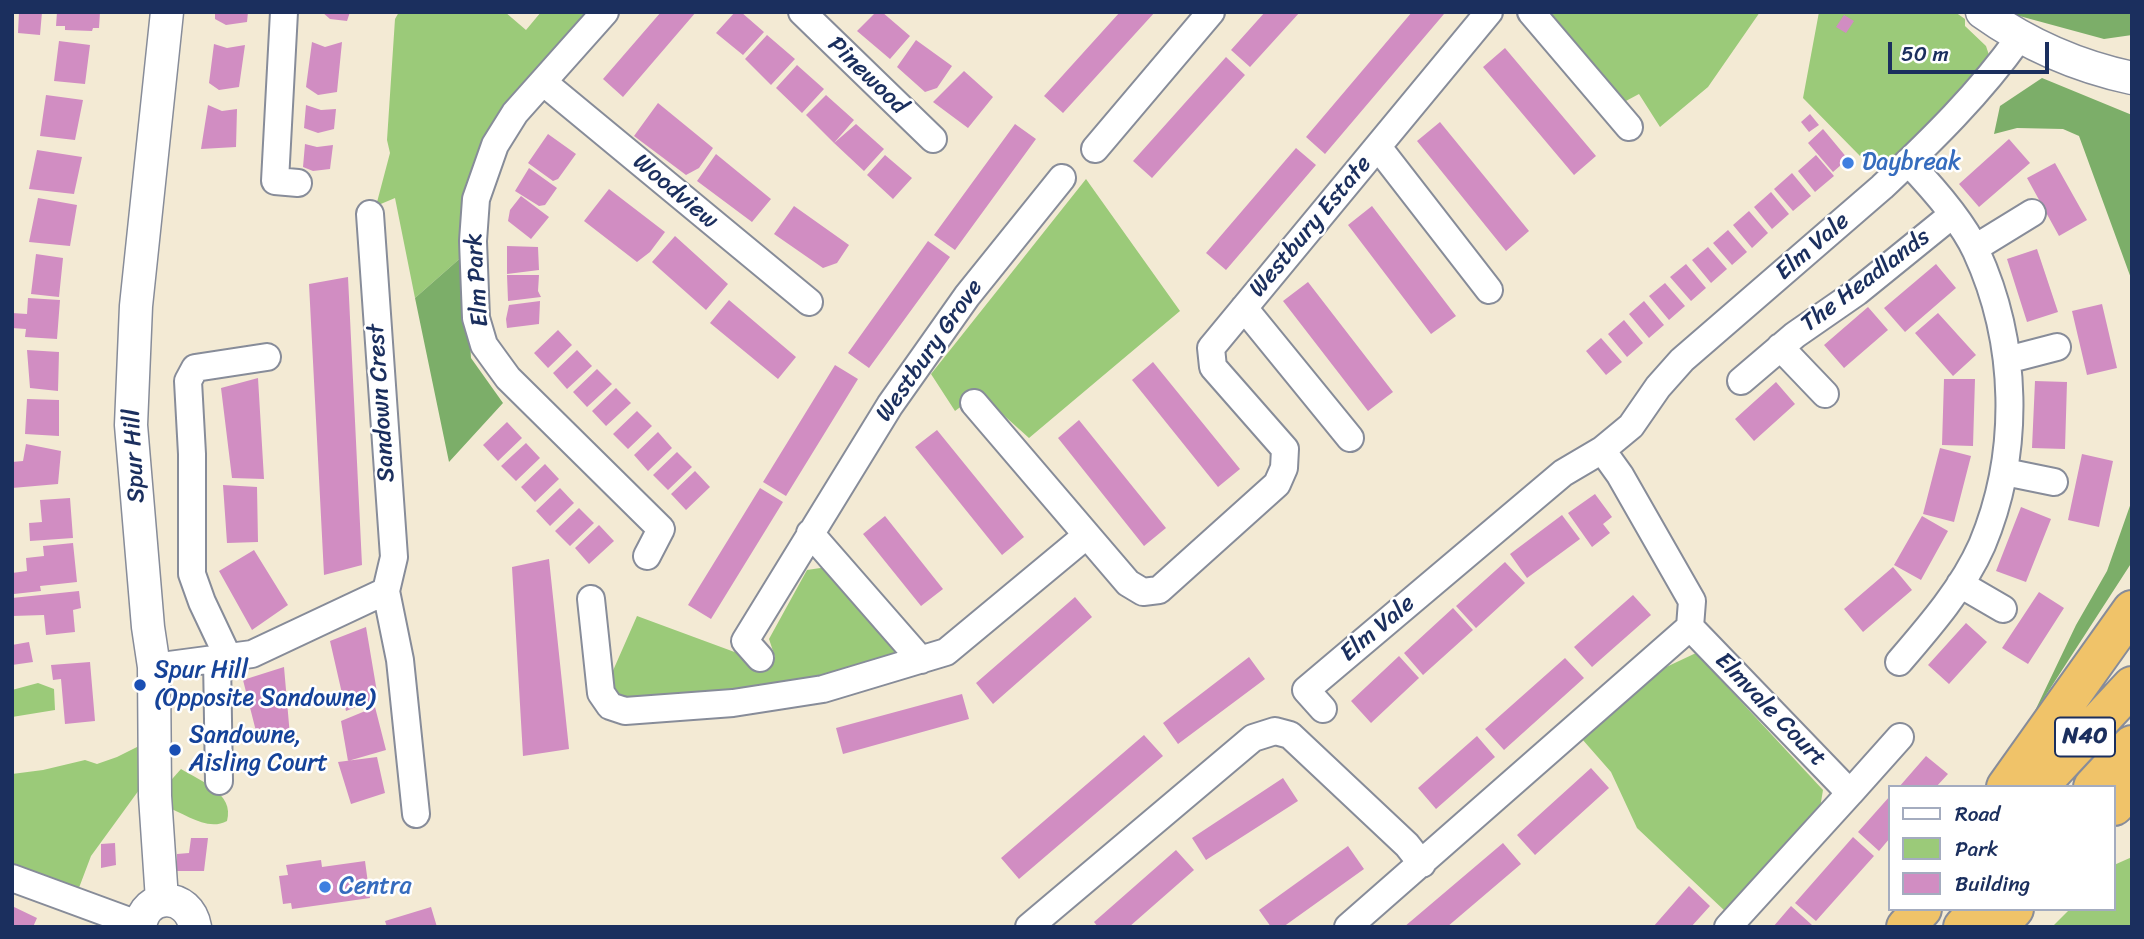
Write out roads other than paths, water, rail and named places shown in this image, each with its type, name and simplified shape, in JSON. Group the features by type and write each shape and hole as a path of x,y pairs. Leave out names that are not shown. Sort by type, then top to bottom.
{"highway":[{"path":"2007,785 2132,610"},
{"name":"N40","path":"2040,785 2132,686"},
{"name":"N40","path":"2095,785 2132,745"},
{"path":"2116,804 2132,788"},
{"path":"1905,927 1918,911"},
{"path":"1963,927 1977,911"},
{"path":"1997,927 2012,911"}],"street":[{"name":"Spur Hill","path":"162,901 155,796 154,667 148,627 131,425 136,306 167,12"},
{"path":"284,12 275,181 298,183"},
{"name":"Elm Park","path":"605,12 515,113 495,145 476,199 473,242 476,318 484,345 508,379 661,529 647,556"},
{"name":"Pinewood","path":"802,12 933,139"},
{"path":"1095,149 1211,12"},
{"name":"Westbury Estate","path":"1350,438 1244,307 1489,12"},
{"path":"1531,12 1629,127"},
{"path":"1982,12 2019,38 2058,57 2098,71 2132,78"},
{"name":"Elm Vale","path":"1323,709 1306,690 1563,473 1602,450 1631,426 1658,387 1682,360 1882,187 1996,71 2019,38"},
{"name":"Woodview","path":"543,82 808,302"},
{"name":"Westbury Estate","path":"1378,146 1489,290"},
{"name":"The Headlands","path":"1899,662 1930,626 1960,584 1981,546 2005,472 2009,440 2007,360 2002,327 1987,278 1975,248 1924,179 1908,162"},
{"name":"Westbury Grove","path":"760,658 745,641 890,405 967,296 1062,178"},
{"path":"1975,248 2032,213"},
{"name":"Sandown Crest","path":"370,214 394,556 386,591 400,660 416,814"},
{"name":"The Headlands","path":"1741,381 1780,347 1857,292 1952,215"},
{"path":"974,403 1128,583 1143,592 1159,590 1278,484 1284,468 1285,449 1213,367 1210,348 1244,307"},
{"name":"The Headlands","path":"1780,347 1825,394"},
{"path":"2007,360 2057,347"},
{"path":"219,781 223,658 192,573 192,454 188,381 195,369 267,357"},
{"path":"1348,927 1690,627 1692,601 1620,475 1602,450"},
{"path":"2005,472 2054,482"},
{"path":"810,533 921,660"},
{"path":"591,599 601,693 610,706 625,711 733,703 823,689 946,652 1087,535"},
{"path":"1960,584 2003,609"},
{"path":"154,667 252,654 386,591"},
{"name":"Elmvale Court","path":"1690,627 1850,793"},
{"path":"1044,922 1253,738 1275,731 1290,735 1407,845 1422,864"},
{"path":"1728,927 1900,737"},
{"path":"12,878 140,926 147,909 162,901 180,903 192,916 195,927"}],"place":[{"name":"Daybreak","path":"1848,163"},
{"name":"Spur Hill (Opposite Sandowne)","path":"140,685"},
{"name":"Sandowne, Aisling Court","path":"175,750"},
{"name":"Centra","path":"325,887"}]}
